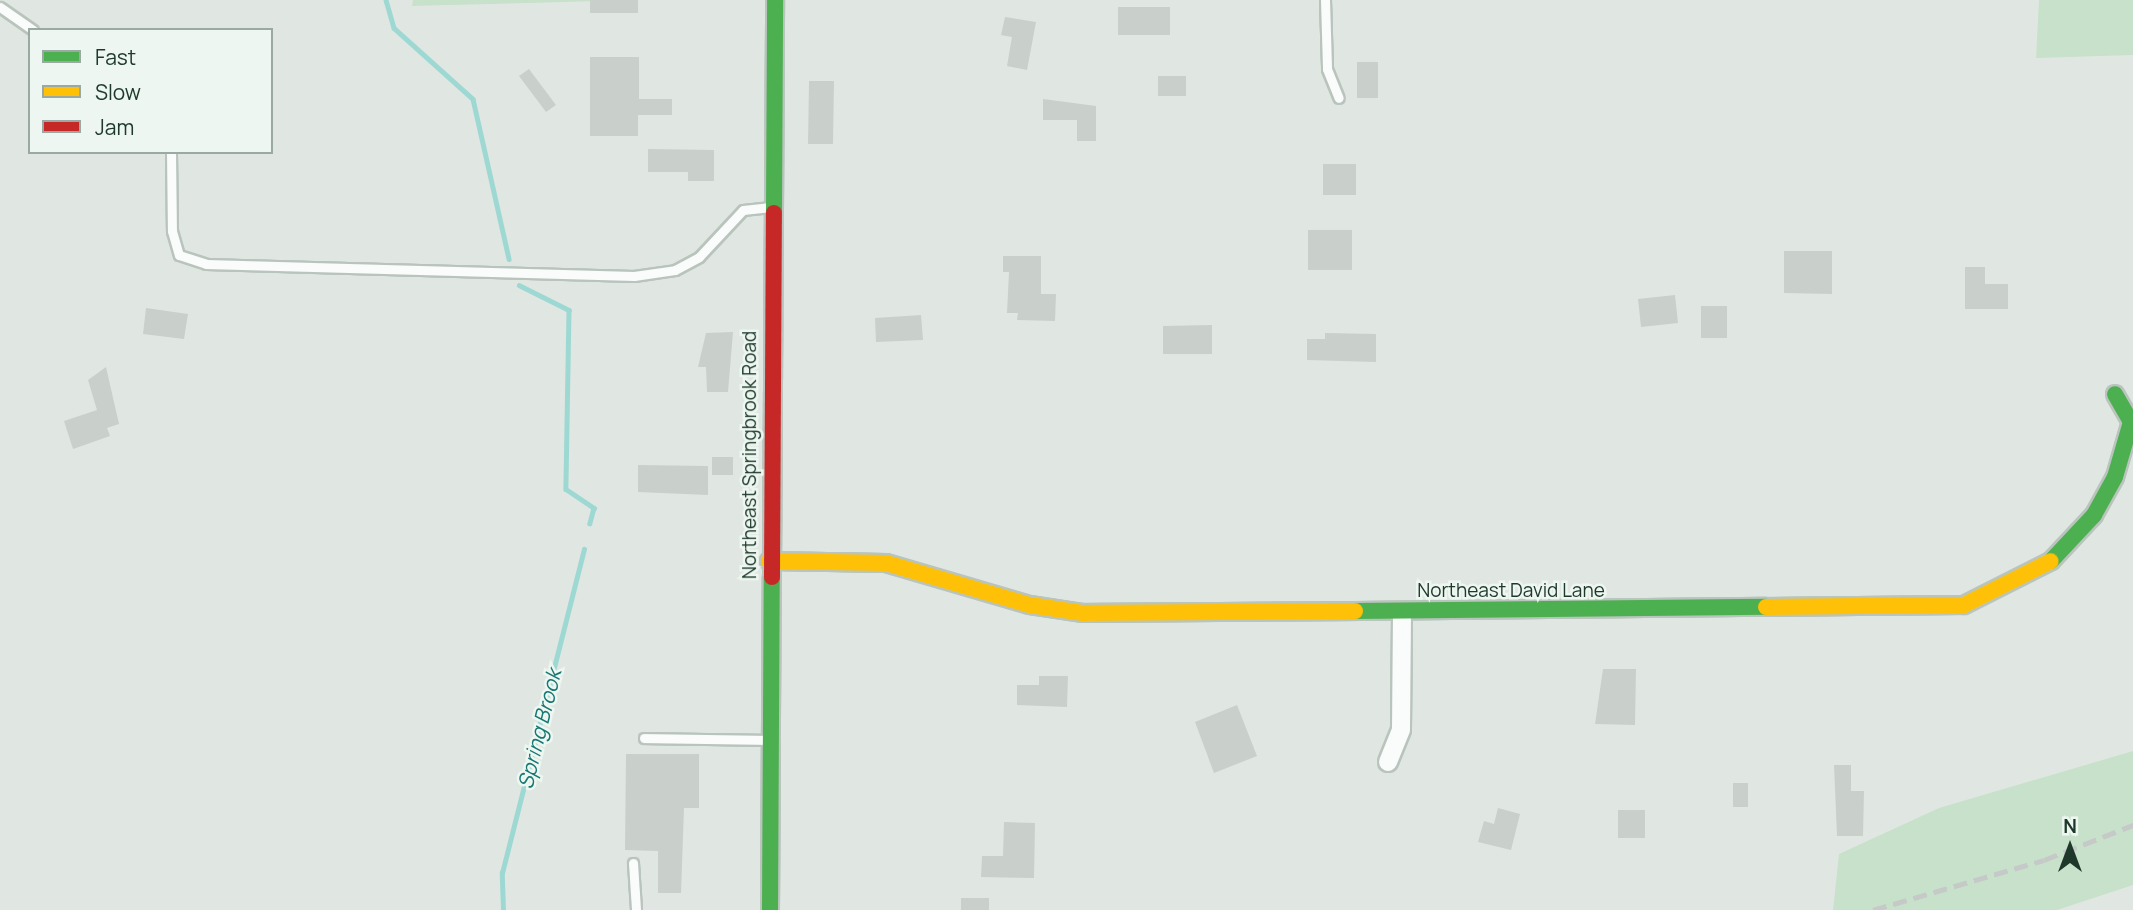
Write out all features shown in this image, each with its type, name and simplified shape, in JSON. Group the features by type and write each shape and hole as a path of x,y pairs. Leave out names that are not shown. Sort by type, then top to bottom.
{"street":[{"name":"Northeast Springbrook Road","path":"770,910 769,561 775,0"},
{"name":"Northeast David Lane","path":"769,561 886,563 1030,605 1083,613 1964,605 2037,572 2069,548 2094,515 2115,477 2131,422 2115,394"},
{"path":"1388,762 1401,729 1402,612"}],"lane":[{"path":"1325,0 1327,69 1339,98"},
{"path":"0,7 30,28"},
{"path":"172,154 172,231 179,255 206,264 634,276 675,270 699,257 743,210 773,206"},
{"path":"644,738 770,740"},
{"path":"633,863 636,910"}],"green space":[{"path":"413,0 636,0 412,6"},
{"path":"2039,0 2133,0 2133,55 2036,58"},
{"path":"2133,751 2133,885 2057,910 1833,910 1839,854 1939,808"}],"building":[{"path":"590,0 638,0 638,13 590,13"},
{"path":"1118,7 1170,7 1170,35 1118,35"},
{"path":"1005,17 1036,22 1027,70 1007,66 1012,37 1001,35"},
{"path":"590,57 639,57 639,99 672,99 672,115 638,115 638,136 590,136"},
{"path":"1357,62 1378,62 1378,98 1357,98"},
{"path":"529,69 556,105 546,112 519,76"},
{"path":"1158,76 1186,76 1186,96 1158,96"},
{"path":"809,81 834,81 833,144 808,144"},
{"path":"1043,99 1096,106 1096,141 1077,141 1077,120 1043,120"},
{"path":"648,149 714,150 714,181 688,181 688,172 648,172"},
{"path":"1323,164 1356,164 1356,195 1323,195"},
{"path":"1308,230 1352,230 1352,270 1308,270"},
{"path":"1784,251 1832,251 1832,294 1784,293"},
{"path":"1003,256 1041,256 1041,294 1056,294 1055,321 1017,320 1018,313 1007,313 1009,272 1003,272"},
{"path":"1965,267 1985,267 1985,284 2008,284 2008,309 1965,309"},
{"path":"1675,295 1678,323 1641,327 1638,299"},
{"path":"1701,306 1727,306 1727,338 1701,338"},
{"path":"146,308 188,314 184,339 143,334"},
{"path":"921,315 923,340 876,342 875,318"},
{"path":"1212,325 1212,354 1163,354 1163,326"},
{"path":"733,332 728,392 707,392 706,367 698,367 706,333"},
{"path":"1325,333 1376,334 1376,362 1307,360 1307,339 1325,339"},
{"path":"106,367 119,424 107,428 110,436 73,449 64,421 97,410 88,380"},
{"path":"712,457 733,457 733,475 712,475"},
{"path":"638,465 708,466 708,495 638,492"},
{"path":"1603,669 1636,669 1635,725 1595,724"},
{"path":"1039,676 1068,676 1067,707 1017,705 1017,685 1039,685"},
{"path":"1237,705 1257,756 1214,773 1195,722"},
{"path":"626,754 699,754 699,808 684,808 681,893 658,893 658,851 625,850"},
{"path":"1834,765 1851,765 1851,791 1864,791 1863,836 1837,836"},
{"path":"1733,783 1748,783 1748,807 1733,807"},
{"path":"1498,808 1520,814 1511,850 1478,842 1484,821 1494,824"},
{"path":"1618,810 1645,810 1645,838 1618,838"},
{"path":"1004,822 1035,823 1034,878 981,877 982,856 1003,856"},
{"path":"961,898 989,898 989,910 961,910"}],"waterway":[{"name":"Spring Brook","path":"386,0 394,28 473,99 509,259"},
{"name":"Spring Brook","path":"519,285 569,310 566,489 594,508 590,523"},
{"name":"Spring Brook","path":"503,910 502,873 584,549"}],"railway":[{"path":"1873,910 2044,860 2133,825"}],"traffic: fast":[{"path":"774,213 775,0"},
{"path":"2051,561 2094,515 2115,477 2131,422 2115,394"},
{"path":"770,910 772,577"},
{"path":"1355,611 1766,607"}],"traffic: slow":[{"path":"769,561 886,563 1030,605 1083,613 1355,611"},
{"path":"1766,607 1964,605 2051,561"}],"traffic: jam":[{"path":"772,577 774,213"}]}
